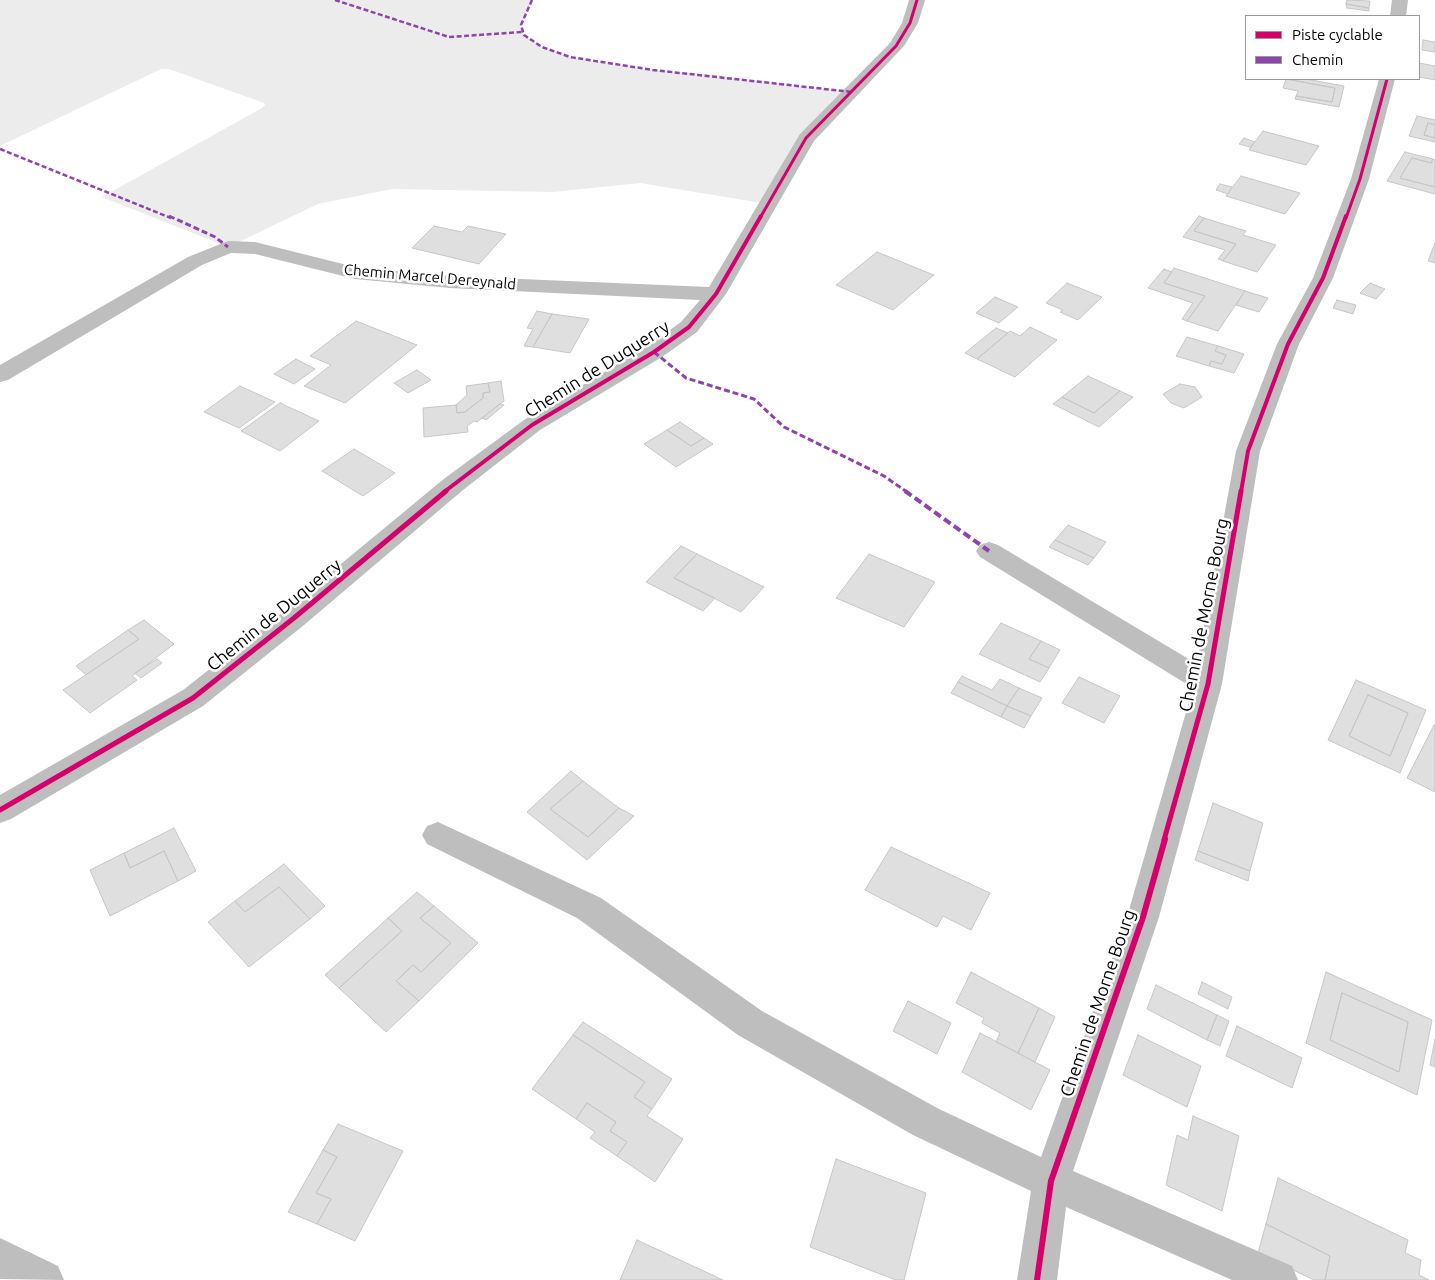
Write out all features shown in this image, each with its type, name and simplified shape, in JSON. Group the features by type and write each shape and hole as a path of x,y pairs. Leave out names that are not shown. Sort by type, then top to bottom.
{"street":[{"name":"Chemin de Duquerry","path":"0,810 193,698 294,618 454,484 532,425 654,352 689,327 716,294 806,138 896,46 910,23 917,0"},
{"path":"1398,15 1400,0"},
{"name":"Chemin de Morne Bourg","path":"1037,1280 1051,1181 1143,917 1208,684 1248,451 1288,344 1323,278 1360,179 1387,80"},
{"name":"Chemin Marcel Dereynald","path":"0,375 195,261 228,247 255,248 355,273 450,282 716,294"},
{"path":"989,551 1208,684"},
{"path":"438,835 589,908 742,1017 926,1122 1051,1181 1278,1280"},
{"path":"0,1258 44,1280"}],"shaded area":[{"path":"0,0 532,0 521,25 524,35 542,47 570,57 653,70 705,74 852,92 806,138 768,204 640,183 553,192 392,189 318,204 228,247 102,197 262,108 265,105 264,103 169,69 161,69 0,146"}],"building":[{"path":"1347,0 1370,1 1369,8 1346,4"},
{"path":"1346,4 1369,8 1369,11 1347,8"},
{"path":"1423,40 1435,42 1435,52 1422,50"},
{"path":"1420,63 1435,66 1435,80 1420,77"},
{"path":"1286,80 1291,80 1335,88 1332,102 1296,96 1298,91 1283,88"},
{"path":"1291,80 1311,80 1344,86 1339,107 1295,99 1296,96 1332,102 1335,88"},
{"path":"1417,116 1435,120 1435,125 1428,123 1424,135 1435,138 1435,142 1409,136"},
{"path":"1428,123 1435,125 1435,138 1424,135"},
{"path":"1263,131 1319,146 1306,165 1249,150"},
{"path":"1244,138 1255,142 1250,147 1239,144"},
{"path":"1405,152 1433,159 1431,163 1412,158 1400,178 1435,187 1435,194 1387,181"},
{"path":"1412,158 1431,163 1433,159 1435,160 1435,187 1400,178"},
{"path":"1241,176 1300,193 1285,214 1226,196"},
{"path":"1220,184 1232,187 1228,194 1216,190"},
{"path":"1199,216 1204,218 1194,231 1236,244 1223,261 1218,259 1225,250 1183,237"},
{"path":"1204,218 1246,231 1243,235 1276,245 1257,272 1223,261 1236,244 1194,231"},
{"path":"434,226 462,232 468,226 506,234 479,264 412,248"},
{"path":"1435,243 1435,263 1428,261"},
{"path":"877,252 934,275 893,310 836,285"},
{"path":"1174,268 1245,291 1218,331 1187,321 1205,296 1164,283"},
{"path":"1164,269 1172,272 1164,283 1205,296 1187,321 1182,319 1193,303 1148,288"},
{"path":"1067,283 1102,297 1078,320 1060,312 1063,310 1046,303"},
{"path":"1370,283 1385,289 1376,299 1360,293"},
{"path":"1245,291 1268,298 1259,312 1236,305"},
{"path":"995,297 1018,307 999,323 976,313"},
{"path":"1337,300 1356,305 1353,314 1333,308"},
{"path":"537,311 552,314 533,347 524,346 533,329 527,328"},
{"path":"552,314 589,319 570,353 533,347"},
{"path":"356,321 417,345 345,403 304,386 331,365 310,356"},
{"path":"1030,327 1057,340 1015,377 977,359 1010,331 1020,336"},
{"path":"996,328 1008,333 977,359 965,353"},
{"path":"1187,337 1218,346 1215,351 1226,355 1222,364 1211,361 1209,366 1176,356"},
{"path":"1218,346 1244,354 1234,373 1209,366 1211,361 1222,364 1226,355 1215,351"},
{"path":"296,359 315,369 294,384 274,374"},
{"path":"417,370 431,380 408,393 394,383"},
{"path":"1088,376 1120,391 1094,413 1062,397"},
{"path":"501,381 504,401 477,422 474,421 467,426 468,432 424,437 423,408 456,405 457,413 465,412 483,398 483,393 490,392 488,383"},
{"path":"488,383 490,392 483,393 483,398 465,412 457,413 456,405 467,395 466,386"},
{"path":"1180,384 1195,387 1202,397 1184,408 1171,403 1163,394"},
{"path":"240,386 275,402 239,428 204,412"},
{"path":"1120,391 1133,397 1099,427 1053,404 1062,397 1094,413"},
{"path":"280,403 319,421 280,451 241,431"},
{"path":"500,404 504,405 486,420 482,418"},
{"path":"680,422 704,438 691,446 667,430"},
{"path":"667,430 691,446 704,438 713,444 676,467 644,444"},
{"path":"354,449 395,473 363,496 322,471"},
{"path":"1068,525 1106,542 1094,558 1055,540"},
{"path":"1055,540 1094,558 1088,565 1049,547"},
{"path":"681,546 697,554 674,578 715,598 703,611 646,582"},
{"path":"697,554 764,587 741,612 674,578"},
{"path":"869,554 935,582 904,627 836,598"},
{"path":"144,620 174,644 132,676 137,680 90,713 63,690 139,639 128,630"},
{"path":"1001,623 1041,641 1029,659 1049,668 1040,682 979,654"},
{"path":"128,630 139,639 86,675 76,666"},
{"path":"1041,641 1060,650 1049,668 1029,659"},
{"path":"157,659 162,663 141,678 135,673"},
{"path":"962,676 992,690 1000,679 1019,688 1007,706 958,682"},
{"path":"1079,677 1120,696 1104,723 1062,703"},
{"path":"1356,680 1426,710 1400,773 1328,740","holes":["1368,695 1408,713 1390,756 1349,736"]},
{"path":"958,682 1007,706 1001,717 951,693"},
{"path":"1019,688 1042,698 1031,716 1007,706"},
{"path":"1368,695 1408,713 1390,756 1349,736"},
{"path":"1007,706 1031,716 1024,728 1001,717"},
{"path":"1435,725 1435,792 1407,778"},
{"path":"571,771 583,781 550,809 588,837 619,808 634,816 587,860 527,812"},
{"path":"583,781 619,808 588,837 550,809"},
{"path":"1213,803 1263,823 1250,871 1198,851"},
{"path":"174,828 196,871 178,881 164,851 130,868 124,853"},
{"path":"891,847 990,893 971,930 943,916 937,927 865,890"},
{"path":"164,851 178,881 110,916 90,870 124,853 130,868"},
{"path":"1198,851 1250,871 1248,881 1195,860"},
{"path":"284,864 325,906 310,919 279,887 245,912 235,901"},
{"path":"279,887 310,919 249,967 208,922 235,901 245,912"},
{"path":"417,892 434,906 420,918 451,943 421,972 413,965 396,981 419,1001 386,1032 339,988 402,931 388,918"},
{"path":"434,906 478,943 419,1001 396,981 413,965 421,972 451,943 420,918"},
{"path":"388,918 402,931 339,988 325,975"},
{"path":"971,972 1039,1008 1018,1053 996,1042 1000,1033 982,1023 984,1018 956,1003"},
{"path":"1326,972 1432,1020 1417,1095 1306,1043","holes":["1342,993 1408,1022 1399,1072 1330,1040"]},
{"path":"1202,982 1232,997 1228,1009 1198,994"},
{"path":"1156,985 1217,1015 1207,1040 1147,1009"},
{"path":"1342,993 1408,1022 1399,1072 1330,1040"},
{"path":"908,1001 951,1023 937,1054 893,1031"},
{"path":"1039,1008 1055,1017 1035,1062 1018,1053"},
{"path":"1217,1015 1229,1021 1220,1046 1207,1040"},
{"path":"583,1022 672,1079 652,1109 634,1097 645,1082 573,1035"},
{"path":"1237,1026 1302,1058 1292,1088 1226,1056"},
{"path":"980,1033 1050,1070 1031,1110 962,1072"},
{"path":"573,1035 645,1082 634,1097 652,1109 647,1116 683,1139 655,1182 617,1156 627,1142 610,1131 616,1122 587,1103 576,1119 532,1089"},
{"path":"1138,1035 1201,1066 1187,1107 1123,1075"},
{"path":"1435,1039 1435,1067 1430,1065"},
{"path":"587,1103 616,1122 610,1131 627,1142 617,1156 590,1138 595,1132 576,1119"},
{"path":"1193,1116 1239,1136 1222,1211 1166,1185 1177,1135 1188,1140"},
{"path":"338,1124 403,1151 355,1241 317,1224 331,1199 316,1193 337,1157 323,1150"},
{"path":"323,1150 337,1157 316,1193 331,1199 317,1224 288,1212"},
{"path":"836,1159 926,1193 904,1280 896,1280 810,1247"},
{"path":"1278,1178 1408,1240 1405,1253 1421,1260 1419,1275 1429,1280 1325,1280 1330,1256 1266,1224"},
{"path":"1266,1224 1330,1256 1325,1280 1314,1280 1258,1253"},
{"path":"637,1240 723,1280 620,1280"}],"marked path":[{"path":"335,0 449,37 522,32"},
{"path":"532,0 521,25 524,35 542,47 570,57 653,70 705,74 852,92"},
{"path":"0,149 168,216 215,237 228,247"},
{"path":"654,352 686,378 754,399 784,427 884,476 989,551"}],"cycle path":[{"path":"0,810 193,698 294,618 454,484 532,425 654,352 689,327 716,294 806,138 896,46 910,23 917,0"},
{"path":"1037,1280 1051,1181 1143,917 1208,684 1248,451 1288,344 1323,278 1360,179 1387,80"}]}
